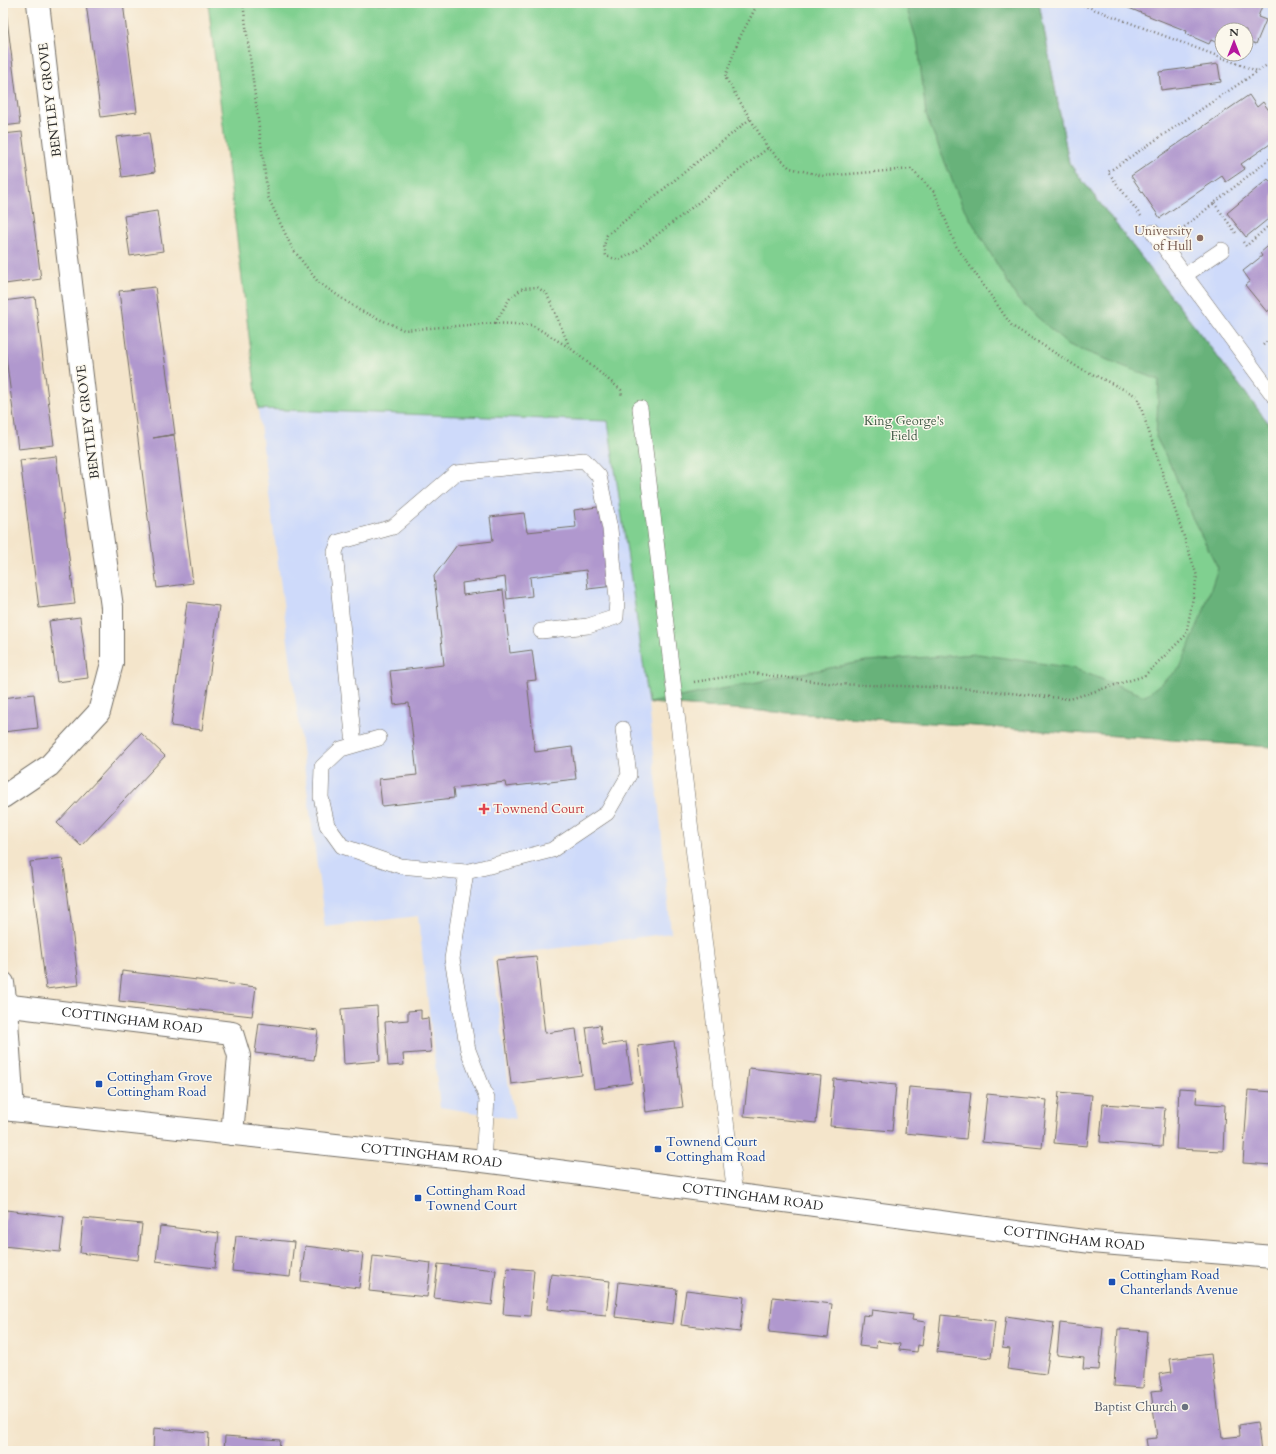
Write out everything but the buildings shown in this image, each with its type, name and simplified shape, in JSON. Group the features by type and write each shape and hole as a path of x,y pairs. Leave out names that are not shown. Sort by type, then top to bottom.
{"street":[{"name":"BENTLEY GROVE","path":"3,797 49,766 99,712 112,663 112,607 94,478 38,3"},
{"path":"3,983 8,1109"},
{"name":"COTTINGHAM ROAD","path":"5,1006 232,1033 239,1056 232,1134"},
{"name":"COTTINGHAM ROAD","path":"8,1109 483,1161 1091,1242 1273,1258"}],"lane":[{"path":"1153,232 1273,395"},
{"path":"1185,275 1222,250"},
{"path":"640,408 735,1195"},
{"path":"354,745 335,552 339,542 393,527 456,473 584,460 599,476 610,529 617,599 616,617 588,626 541,631"},
{"path":"379,738 341,749 322,767 321,797 327,826 342,846 400,866 466,872 552,850 607,813 629,774 623,729"},
{"path":"466,872 452,959 468,1050 487,1099 483,1161"}],"path":[{"path":"243,3 268,197 292,248 318,282 359,310 404,330 495,323 532,325 570,348 621,390 623,408 640,408"},
{"path":"674,685 751,673 835,684 961,688 1070,699 1144,676 1186,635 1197,576 1137,396 1076,366 1012,326 956,246 935,193 930,188 911,170 824,176 790,168 768,148 725,77 739,38 756,7 755,3"},
{"path":"1083,5 1258,71"},
{"path":"1153,232 1108,172 1273,61"},
{"path":"750,119 607,235 604,246 606,256 619,260 635,252 768,148"},
{"path":"1162,245 1273,156"},
{"path":"1214,203 1237,234"},
{"path":"1242,240 1246,246 1273,222"},
{"path":"495,323 510,298 523,288 537,287 547,294 570,348"}],"shaded area":[{"name":"University of Hull","path":"1039,3 1273,3 1273,429 1069,163"},
{"name":"Townend Court","path":"258,409 608,421 649,703 671,933 492,957 509,1087 515,1119 440,1107 418,916 325,927"}],"green space":[{"name":"King George's Field","path":"208,3 1039,3 1069,163 1273,429 1273,747 649,703 608,421 258,409"},
{"path":"905,3 1039,3 1069,163 1273,429 1273,747 649,703 866,661 978,654 1073,668 1145,696 1180,668 1203,612 1218,568 1192,517 1173,470 1156,437 1159,380 1069,345 1018,300 962,205 926,115 918,45"}],"place":[{"name":"University of Hull","path":"1200,238"},
{"name":"Townend Court","path":"484,809"},
{"name":"Cottingham Grove Cottingham Road","path":"99,1084"},
{"name":"Townend Court Cottingham Road","path":"658,1149"},
{"name":"Cottingham Road Townend Court","path":"418,1198"},
{"name":"Cottingham Road Chanterlands Avenue","path":"1112,1282"},
{"name":"Baptist Church","path":"1185,1407"}]}
